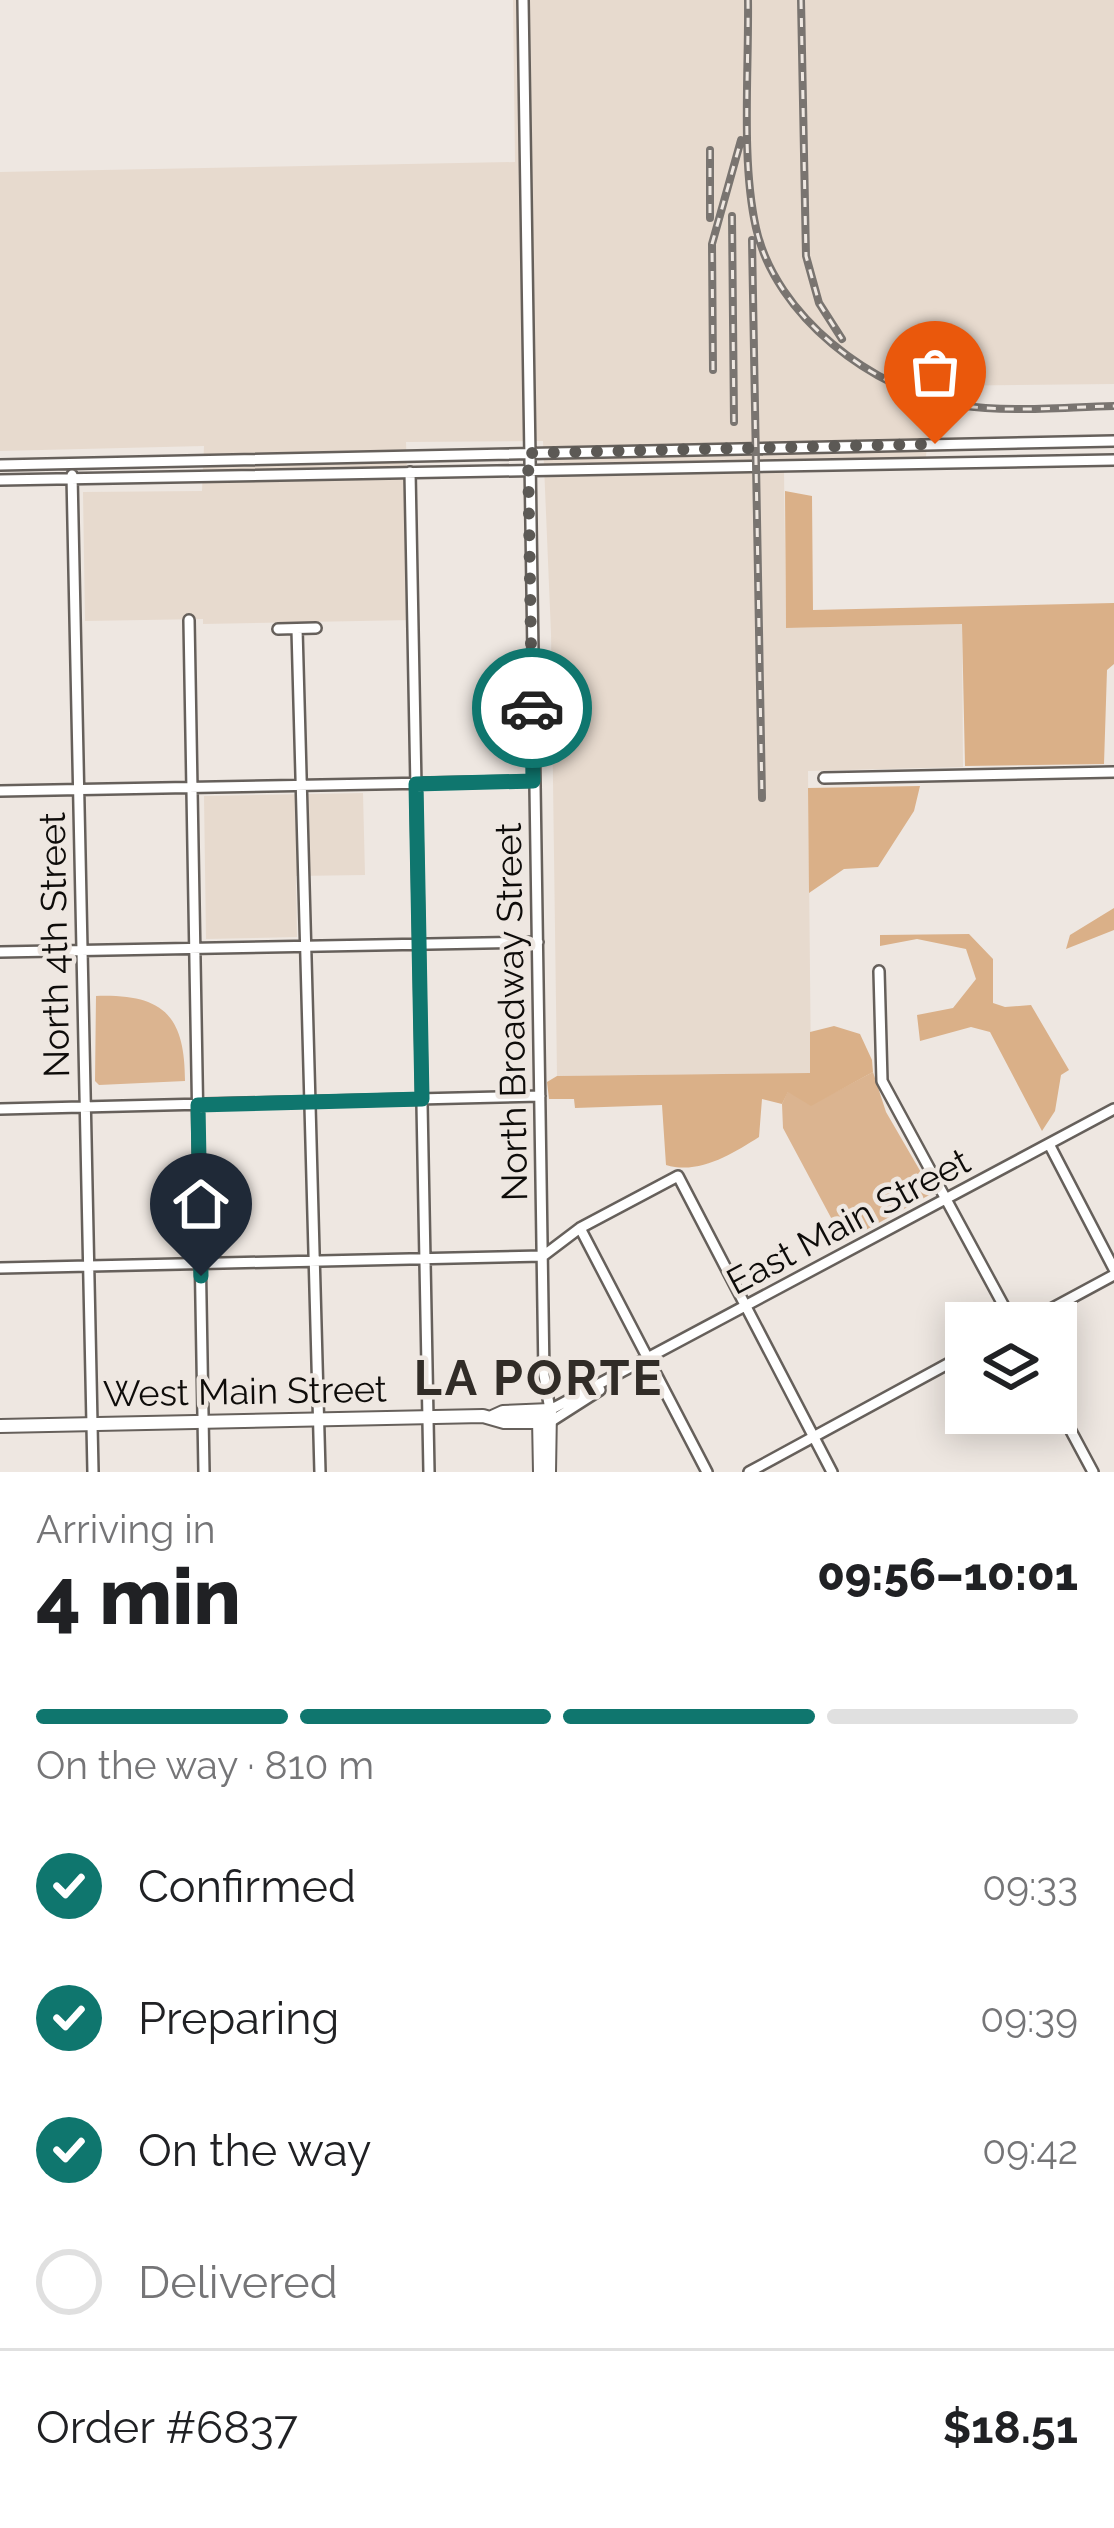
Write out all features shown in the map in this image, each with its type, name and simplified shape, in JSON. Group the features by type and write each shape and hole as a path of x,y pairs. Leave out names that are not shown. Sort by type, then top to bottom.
{"main road":[{"name":"West Main Street","path":"0,1426 492,1417 503,1412 544,1416"},
{"path":"540,1472 544,1416"},
{"path":"544,1416 550,1472"}],"street":[{"name":"North Broadway Street","path":"523,0 544,1416"},
{"path":"0,465 1114,441"},
{"path":"899,445 899,464"},
{"path":"719,448 719,467"},
{"path":"260,476 261,459"},
{"path":"0,480 1114,460"},
{"path":"188,461 188,477"},
{"name":"North 4th Street","path":"72,464 93,1472"},
{"path":"410,472 429,1472"},
{"path":"189,620 204,1472"},
{"path":"297,628 320,1472"},
{"path":"278,629 316,628"},
{"path":"824,778 1114,772"},
{"path":"0,791 533,781"},
{"path":"0,952 538,942"},
{"path":"879,971 882,1081 1001,1302"},
{"path":"0,1109 540,1096"},
{"name":"East Main Street","path":"544,1416 1114,1109"},
{"path":"1049,1144 1114,1272 1062,1302"},
{"path":"0,1268 543,1256 580,1228 678,1176 832,1472"},
{"path":"580,1228 707,1472"},
{"path":"748,1472 945,1366"},
{"path":"1073,1434 1093,1472"}],"shaded area":[{"path":"513,0 1114,0 1114,384 932,386 925,468 784,471 786,628 962,624 963,767 808,771 811,1073 557,1076 551,633 543,441 406,442 412,620 203,624 203,619 85,621 83,492 202,491 204,446 0,451 0,172 515,162"},
{"path":"785,491 812,496 813,610 1114,603 1114,664 1107,670 1104,764 965,766 962,624 786,628"},
{"path":"920,786 914,811 878,867 844,869 809,893 808,788"},
{"path":"363,793 365,875 296,876 297,937 206,939 204,796"},
{"path":"1114,908 1114,930 1066,949 1070,935"},
{"path":"969,934 993,959 993,1003 1031,1005 1069,1070 1061,1075 1055,1111 1042,1131 990,1032 971,1027 920,1041 917,1015 953,1008 976,979 966,949 917,939 880,946 880,935"},
{"path":"96,996 138,999 165,1013 180,1039 185,1081 99,1085 95,1081"},
{"path":"834,1026 860,1034 873,1072 811,1106 788,1092 782,1104 762,1099 759,1137 703,1165 666,1165 662,1105 575,1108 574,1099 549,1099 547,1082 557,1076 810,1073 810,1032"},
{"path":"873,1072 886,1112 933,1193 844,1242 783,1128 782,1104 788,1091 811,1105"}],"railway":[{"path":"748,0 751,202 767,260 806,319 862,366 926,397 997,409 1114,406"},
{"path":"801,0 806,256 819,303 842,339"},
{"path":"713,370 712,244 741,140"},
{"path":"710,150 710,218"},
{"path":"732,216 734,422"},
{"path":"752,240 762,798"}],"way so far":[{"path":"532,708 528,453 935,444"}],"district":[{"name":"LA PORTE","path":"539,1378"}],"route":[{"path":"201,1276 198,1105 422,1099 416,784 533,781 532,708"}]}
